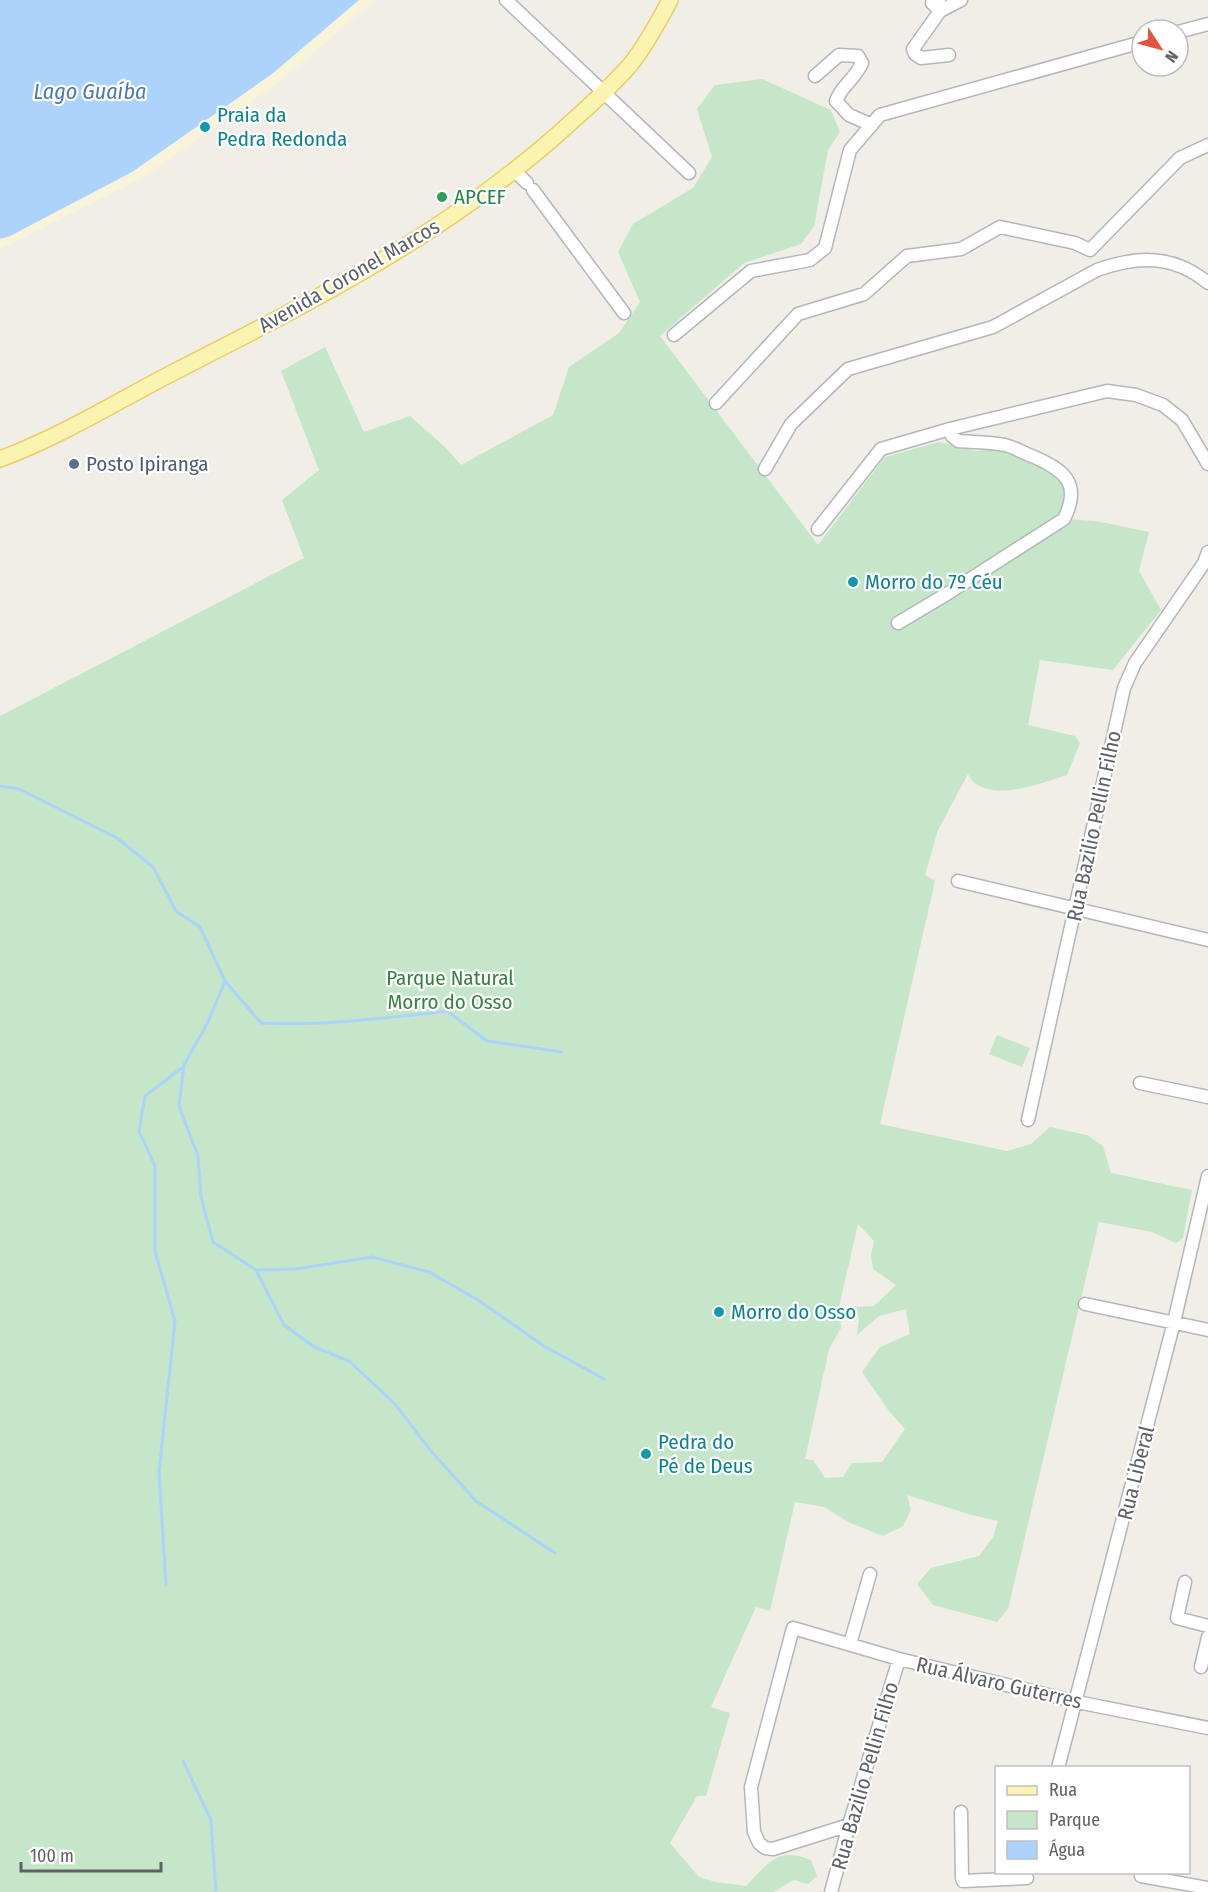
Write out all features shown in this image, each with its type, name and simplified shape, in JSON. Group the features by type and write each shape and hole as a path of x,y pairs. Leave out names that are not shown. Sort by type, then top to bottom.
{"main road":[{"name":"Avenida Coronel Marcos","path":"0,459 83,423 162,378 312,300 462,209 515,171 604,93 630,65 650,38 670,0"}],"street":[{"path":"506,0 689,173"},
{"path":"949,55 921,58 915,54 913,49 935,4 961,0"},
{"path":"1190,29 1208,24"},
{"path":"674,335 752,271 810,261 825,248 850,150 882,115 1130,45"},
{"path":"814,76 839,54 858,56 862,63 858,73 839,93 836,101 849,115 872,125"},
{"path":"1090,250 1180,158 1208,145"},
{"path":"515,171 530,187 624,313"},
{"path":"716,404 797,314 864,294 907,256 961,249 1000,227 1075,243 1090,250 1096,260 1097,270"},
{"path":"765,469 791,424 848,369 993,327 1097,270 1127,261 1153,259 1180,267 1208,283"},
{"path":"818,530 880,449 950,429 1107,391 1136,395 1163,405 1182,420 1208,464"},
{"path":"898,623 1064,519 1070,507 1072,496 1070,485 1055,466 1005,445 958,441 952,436 950,429"},
{"name":"Rua Bazilio Pellin Filho","path":"1028,1120 1124,688 1135,663 1208,552"},
{"path":"958,881 1208,940"},
{"path":"1140,1083 1208,1097"},
{"name":"Rua Liberal","path":"1058,1766 1077,1702 1174,1322 1208,1176"},
{"path":"1085,1304 1208,1330"},
{"path":"850,1644 870,1574"},
{"path":"1185,1582 1178,1618 1208,1626"},
{"name":"Rua Álvaro Guterres","path":"849,1825 773,1849 759,1844 754,1832 751,1787 793,1628 899,1659 1077,1702 1208,1728"},
{"path":"1201,1667 1208,1637"},
{"name":"Rua Bazilio Pellin Filho","path":"831,1892 899,1659"},
{"path":"961,1812 963,1881 1028,1875 1024,1892"},
{"path":"1141,1876 1208,1888"}],"green space":[{"name":"Parque Natural Morro do Osso","path":"762,79 831,110 840,132 828,150 814,226 801,244 744,263 660,336 818,545 885,457 939,442 977,451 1001,447 1056,469 1067,486 1064,519 1096,521 1149,532 1139,571 1161,610 1113,670 1040,660 1028,725 1075,736 1080,743 1067,775 1033,786 997,790 986,789 976,784 968,774 938,830 925,875 935,881 880,1124 1007,1151 1031,1144 1050,1127 1087,1135 1103,1146 1111,1173 1192,1190 1183,1238 1176,1243 1152,1232 1099,1222 1008,1609 997,1622 933,1605 917,1584 931,1568 979,1556 993,1537 998,1521 907,1495 911,1510 903,1526 883,1536 850,1523 824,1507 795,1502 770,1611 756,1607 711,1707 730,1713 706,1796 697,1796 670,1843 699,1877 746,1886 774,1859 790,1855 811,1860 817,1876 808,1884 794,1880 773,1892 0,1892 0,716 304,558 282,500 319,470 281,371 325,347 364,432 410,416 447,449 461,465 553,415 569,367 619,333 640,302 618,252 633,224 693,188 712,157 697,109 715,85","holes":["858,1224 874,1241 871,1255 873,1269 896,1285 874,1306 856,1307 859,1319 857,1335 879,1316 906,1309 910,1334 880,1347 862,1372 889,1411 905,1429 882,1462 852,1463 843,1477 825,1478 813,1460 805,1459 829,1349 841,1328 839,1307"]},
{"path":"997,1035 1030,1048 1022,1067 989,1054"}],"sand":[{"name":"Praia da Pedra Redonda","path":"359,0 375,0 278,83 142,178 0,249 0,239 10,236 132,172 272,74"}],"water":[{"name":"Lago Guaíba","path":"0,0 359,0 272,74 132,172 10,236 0,239"}],"waterway":[{"path":"0,786 19,789 117,838 153,867 176,911 200,927 225,981 208,1022 184,1065 179,1106 198,1156 201,1197 213,1242 256,1270 296,1269 372,1257 429,1272 478,1300 544,1346 604,1379"},
{"path":"225,981 261,1023 285,1024 378,1019 447,1011 487,1041 562,1052"},
{"path":"166,1585 159,1472 175,1321 155,1251 155,1166 139,1131 145,1096 183,1067"},
{"path":"256,1270 284,1325 314,1347 349,1361 395,1404 431,1451 476,1501 555,1553"},
{"path":"183,1761 211,1820 216,1892"}],"place":[{"name":"Praia da Pedra Redonda","path":"205,127"},
{"name":"APCEF","path":"442,197"},
{"name":"Posto Ipiranga","path":"74,464"},
{"name":"Morro do 7º Céu","path":"853,582"},
{"name":"Morro do Osso","path":"719,1312"},
{"name":"Pedra do Pé de Deus","path":"646,1454"}]}
